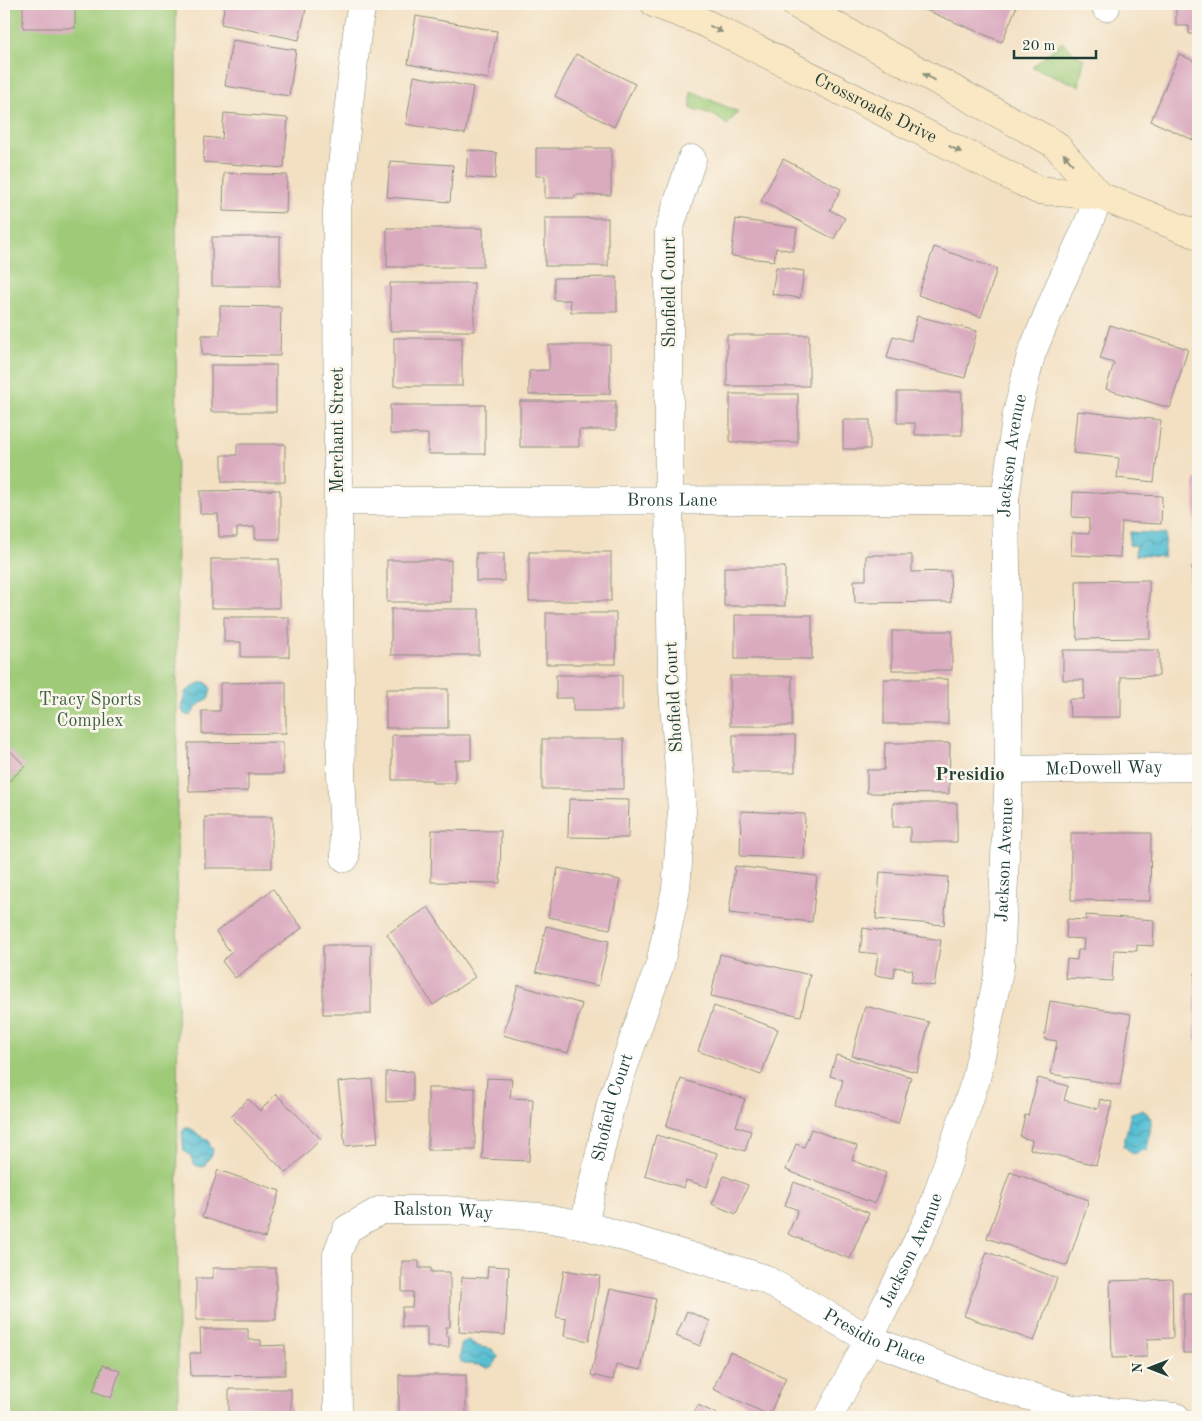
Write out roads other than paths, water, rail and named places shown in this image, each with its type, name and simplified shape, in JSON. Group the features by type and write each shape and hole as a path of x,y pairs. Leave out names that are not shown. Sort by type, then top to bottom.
{"street":[{"name":"Merchant Street","path":"345,858 341,774 337,210 362,4"},
{"name":"Crossroads Drive","path":"655,4 703,22 1038,190 1100,196 1198,235"},
{"name":"Crossroads Drive","path":"795,4 1055,144 1100,196"},
{"name":"Shofield Court","path":"584,1225 611,1103 660,964 676,889 682,810 672,676 669,500 669,230 692,159"},
{"name":"Jackson Avenue","path":"829,1417 930,1216 976,1079 1000,966 1009,770 1005,500 1016,418 1031,356 1059,287 1100,196"},
{"name":"Brons Lane","path":"338,500 1005,500"},
{"name":"McDowell Way","path":"1009,770 1198,767"},
{"name":"Ralston Way","path":"338,1417 337,1254 347,1229 381,1210 446,1210 540,1217 584,1225"},
{"name":"Presidio Place","path":"584,1225 763,1278 869,1339 979,1381 1072,1409 1176,1417"}],"water":[{"path":"1130,532 1166,534 1164,557 1135,555 1136,546 1129,545"},
{"path":"204,682 211,689 209,698 201,703 190,716 184,714 182,709 185,692"},
{"path":"1141,1110 1152,1118 1147,1151 1142,1150 1133,1153 1126,1147 1123,1147 1131,1113"},
{"path":"185,1128 192,1129 209,1141 213,1149 212,1155 204,1166 195,1165 191,1157 184,1151 182,1132"},
{"path":"467,1340 479,1346 492,1349 498,1356 494,1364 488,1368 461,1362 461,1345"}],"district":[{"name":"Presidio","path":"970,775"}],"park label":[{"name":"Tracy Sports Complex","path":"90,710"}]}
